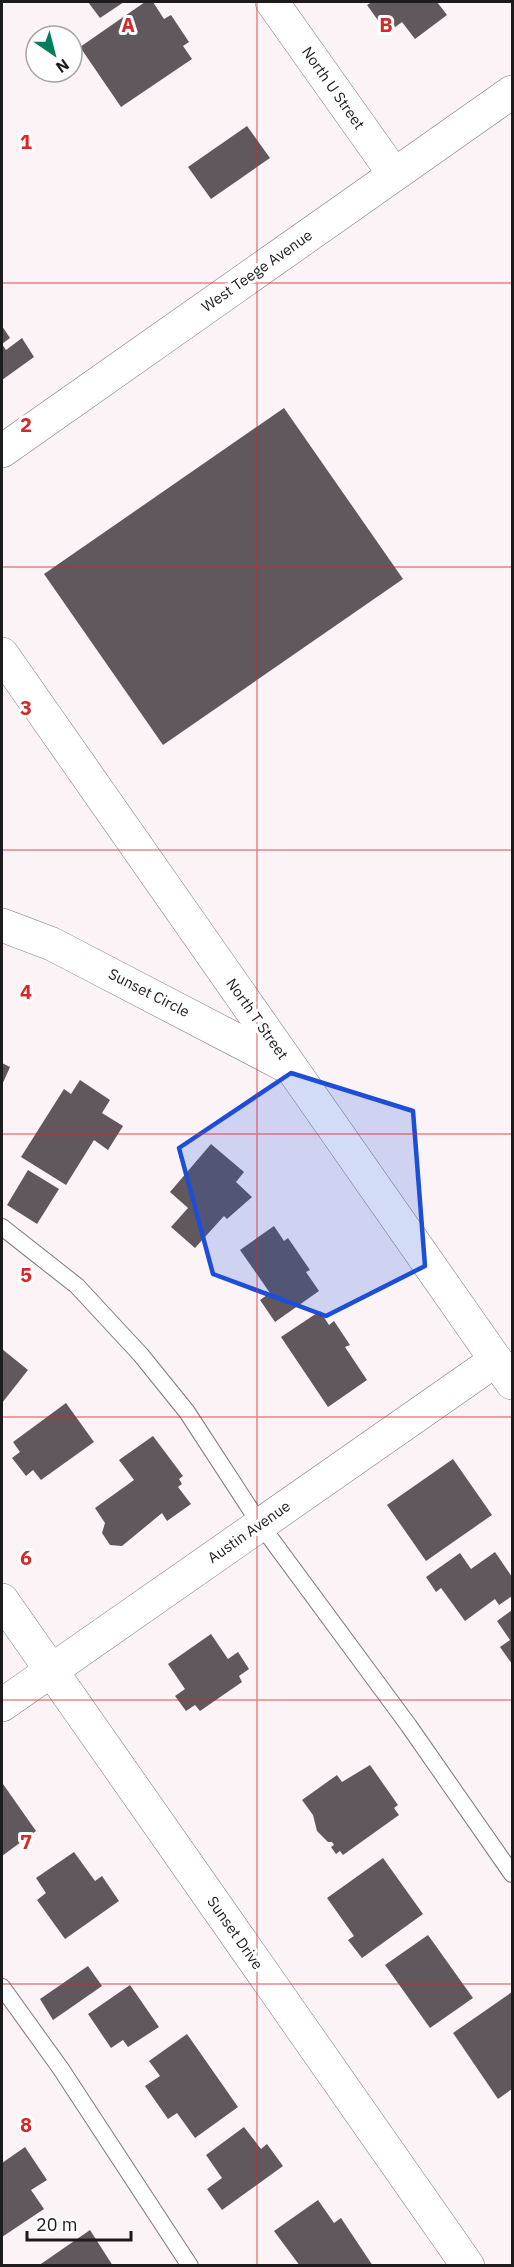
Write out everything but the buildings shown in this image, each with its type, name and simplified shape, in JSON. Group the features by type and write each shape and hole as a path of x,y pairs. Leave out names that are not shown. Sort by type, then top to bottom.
{"street":[{"name":"North U Street","path":"272,2 394,174"},
{"name":"West Teege Avenue","path":"2,451 513,92"},
{"name":"North T Street","path":"2,654 504,1372"},
{"name":"Sunset Circle","path":"2,926 52,944 292,1069"},
{"name":"Austin Avenue","path":"2,1705 260,1524 504,1372"},
{"name":"Sunset Drive","path":"2,1600 468,2265"}],"lane":[{"path":"2,1227 77,1286 141,1355 187,1412 260,1524 409,1726 513,1874"},
{"path":"2,1987 61,2069 190,2265"}],"highlighted area":[{"path":"291,1073 413,1111 425,1266 326,1316 213,1274 179,1148"}]}
